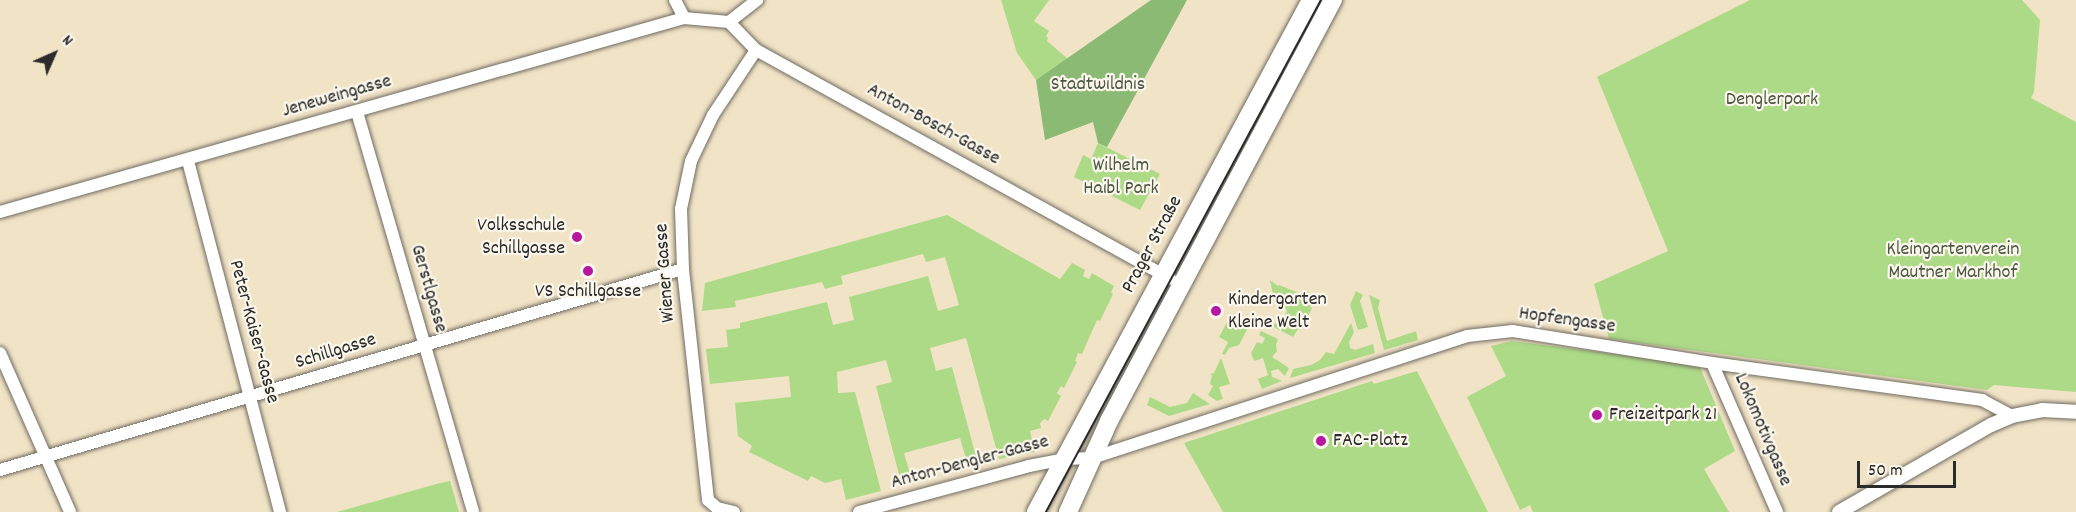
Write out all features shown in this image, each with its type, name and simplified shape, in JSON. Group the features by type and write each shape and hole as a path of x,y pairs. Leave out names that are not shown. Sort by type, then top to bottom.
{"main road":[{"name":"Prager Straße","path":"1036,512 1311,0"},
{"path":"1068,512 1083,483 1092,458 1333,0"}],"street":[{"path":"675,0 684,18 729,22 757,0"},
{"name":"Jeneweingasse","path":"0,212 188,161 684,18"},
{"name":"Anton-Bosch-Gasse","path":"729,22 756,50 1182,285"},
{"name":"Wiener Gasse","path":"716,510 708,500 682,269 681,209 691,161 713,115 756,50"},
{"name":"Gerstlgasse","path":"357,111 473,512"},
{"name":"Peter-Kaiser-Gasse","path":"188,161 280,512"},
{"name":"Schillgasse","path":"0,470 250,399 682,269"},
{"name":"Hopfengasse","path":"1092,458 1467,336 1513,331 1712,363 1982,400 2012,416"},
{"path":"0,353 70,512"},
{"name":"Lokomotivgasse","path":"1712,363 1777,512"},
{"path":"1839,512 1991,425 2012,416 2042,410 2076,412"},
{"name":"Anton-Dengler-Gasse","path":"859,512 1064,459 1092,458"},
{"path":"716,510 734,512"}],"green space":[{"path":"1001,0 1049,0 1034,21 1049,31 1046,36 1047,41 1068,59 1036,80 1017,53"},
{"name":"Stadtwildnis","path":"1151,0 1187,0 1107,147 1098,143 1093,122 1045,140 1036,80"},
{"path":"1750,0 2022,0 2040,20 2034,92 2031,98 2076,122 2076,392 1994,385 1987,390 1609,339 1594,284 1668,251 1597,77"},
{"name":"Wilhelm Haibl Park","path":"1098,143 1160,174 1140,210 1074,177 1083,155 1091,159"},
{"path":"947,215 1060,279 1072,263 1085,270 1083,276 1089,279 1092,273 1114,286 1111,292 1113,294 1100,321 1097,320 1082,354 1078,353 1075,361 1077,362 1064,388 1061,386 1057,393 1061,396 1048,421 1044,419 1040,423 1041,428 1030,431 1035,452 999,459 966,338 930,348 936,371 952,367 978,464 967,462 960,438 904,453 911,477 902,486 876,386 892,382 886,360 837,372 838,393 855,392 881,491 846,500 841,479 825,483 811,476 808,481 749,452 752,446 738,436 735,403 791,397 789,376 710,384 706,349 728,347 726,330 740,328 740,323 827,302 833,325 854,320 849,297 928,276 938,311 959,305 945,257 926,262 923,254 841,276 843,284 825,289 822,282 735,301 736,307 702,311 705,283"},
{"path":"1270,280 1278,286 1301,294 1305,289 1314,298 1310,307 1312,308 1301,330 1298,329 1293,337 1266,323 1267,321 1275,324 1282,322 1287,311 1281,301 1274,300"},
{"path":"1356,291 1363,295 1360,301 1368,327 1358,330 1350,305"},
{"path":"1369,295 1380,300 1378,308 1387,341 1416,331 1418,340 1384,350"},
{"path":"1244,316 1252,320 1239,345 1229,348 1225,355 1222,354 1228,342 1219,337 1230,317 1240,322"},
{"path":"1351,323 1354,332 1349,342 1350,348 1355,350 1373,344 1375,353 1290,378 1293,369 1311,365 1320,360 1326,352 1334,354"},
{"path":"1261,331 1278,339 1277,351 1272,357 1289,368 1285,376 1278,369 1271,371 1272,377 1282,381 1262,389 1258,379 1268,375 1263,358 1254,361 1251,353 1257,342 1262,344 1265,338 1259,335"},
{"name":"Freizeitpark 21","path":"1512,341 1699,365 1735,451 1704,469 1729,512 1533,512 1530,505 1520,510 1467,397 1506,376 1491,346"},
{"path":"1221,358 1230,384 1219,387 1223,399 1217,401 1208,395 1213,386 1210,384 1212,375 1210,374 1214,373"},
{"name":"FAC-Platz","path":"1417,371 1488,512 1223,512 1184,443 1372,381 1374,384"},
{"path":"1193,393 1210,404 1169,416 1147,405 1150,397 1170,407 1187,403"},
{"path":"450,481 459,512 337,512 440,483"}],"tram line":[{"path":"1046,512 1321,0"}],"place":[{"name":"Volksschule Schillgasse","path":"577,237"},
{"name":"VS Schillgasse","path":"588,271"},
{"name":"Kindergarten Kleine Welt","path":"1216,311"},
{"name":"Freizeitpark 21","path":"1597,415"},
{"name":"FAC-Platz","path":"1321,441"}],"park label":[{"name":"Denglerpark","path":"1772,100"},
{"name":"Kleingartenverein Mautner Markhof","path":"1953,262"}]}
